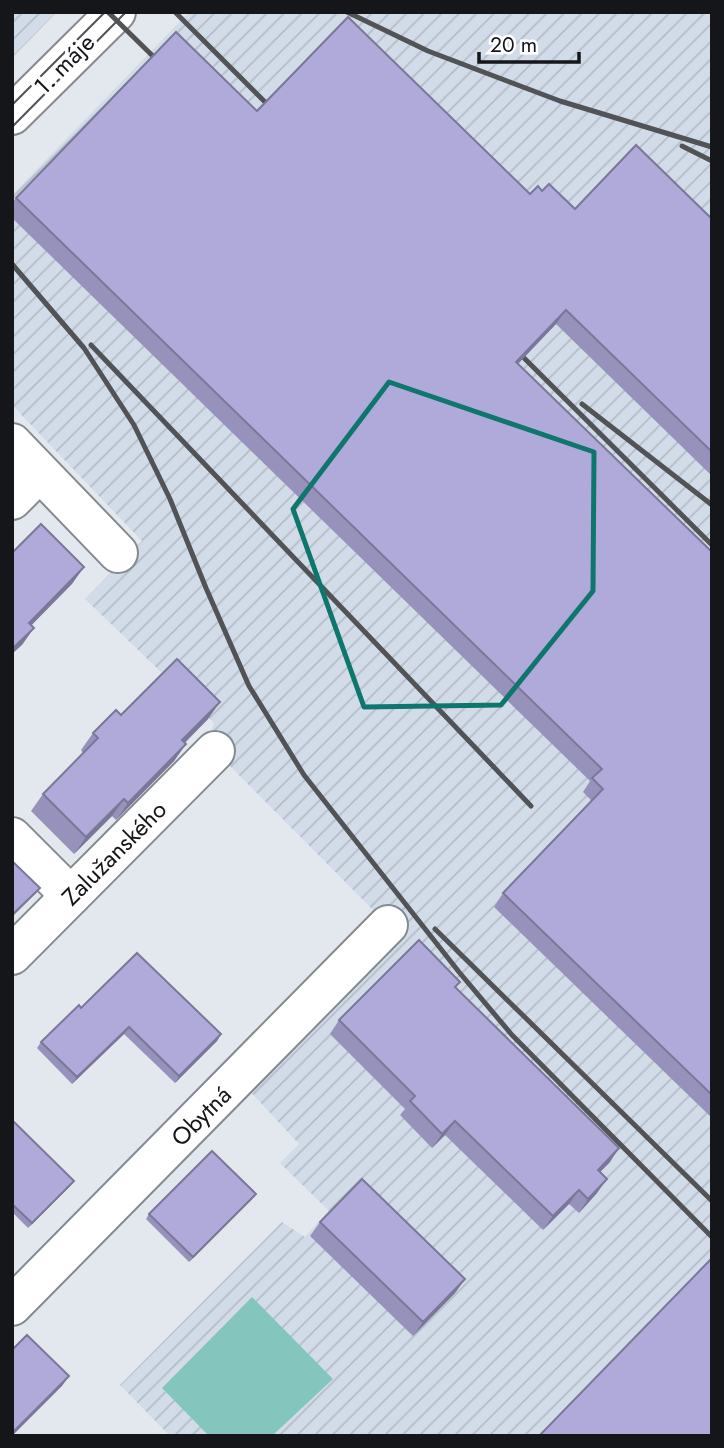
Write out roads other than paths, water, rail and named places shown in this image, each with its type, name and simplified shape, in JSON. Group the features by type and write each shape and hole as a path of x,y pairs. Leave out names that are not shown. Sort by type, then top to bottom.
{"street":[{"name":"1. máje","path":"12,115 116,12"},
{"path":"12,443 118,553"},
{"path":"12,500 40,472"},
{"name":"Zalužanského","path":"12,955 215,751"},
{"path":"12,837 71,896"},
{"name":"Obytná","path":"12,1306 388,925"}],"tram line":[{"path":"12,105 105,12"},
{"path":"12,127 126,12"}],"railway":[{"path":"108,12 168,71"},
{"path":"175,12 279,116"},
{"path":"347,12 428,51 560,101 712,147"},
{"path":"682,146 712,161"},
{"path":"12,264 84,348 134,425 170,499 249,686 304,775 512,1035 712,1237"},
{"path":"91,345 531,806"},
{"path":"511,345 712,545"},
{"path":"582,404 712,505"},
{"path":"435,929 712,1201"}]}
